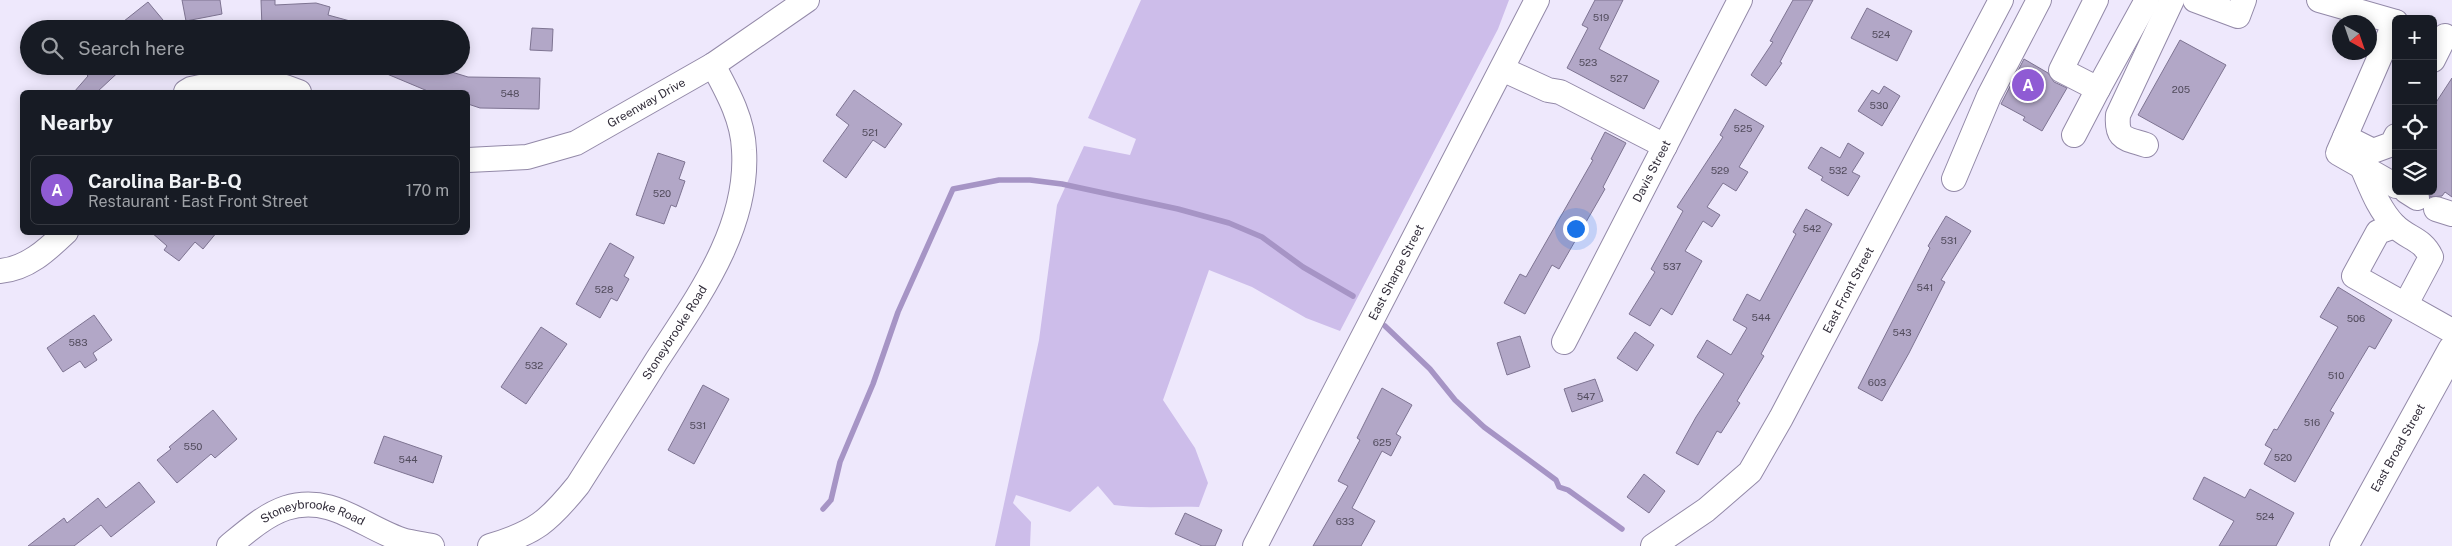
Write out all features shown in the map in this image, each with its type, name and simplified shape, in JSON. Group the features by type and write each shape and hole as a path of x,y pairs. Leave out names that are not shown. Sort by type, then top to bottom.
{"main road":[{"name":"East Broad Street","path":"2344,546 2452,350"}],"street":[{"name":"Greenway Drive","path":"470,160 526,157 576,143 713,65 807,0"},
{"name":"East Sharpe Street","path":"1255,546 1537,0"},
{"name":"Davis Street","path":"1564,342 1740,0"},
{"name":"East Front Street","path":"1653,546 1706,510 1750,472 1781,418 2001,0"},
{"path":"1954,179 1989,96 2039,0"},
{"path":"2096,0 2061,70 2098,89"},
{"path":"2074,135 2147,0"},
{"path":"2146,145 2122,138 2117,130 2118,115 2172,0"},
{"path":"2195,0 2238,16 2244,0"},
{"path":"2319,0 2392,21"},
{"path":"1987,27 2017,42"},
{"path":"2342,145 2392,29"},
{"path":"2437,50 2443,36"},
{"path":"2112,64 2136,76"},
{"name":"Stoneybrooke Road","path":"490,546 520,537 553,516 578,486 704,286 729,237 743,194 744,149 734,105 713,65"},
{"path":"1502,69 1548,90 1560,92 1665,146"},
{"path":"189,90 234,80 279,84 294,90"},
{"path":"1959,80 1989,96"},
{"path":"2342,145 2373,151 2392,144"},
{"path":"2342,145 2362,167 2392,184"},
{"path":"2362,167 2378,204 2395,226 2426,246 2432,258 2406,304"},
{"path":"2395,226 2378,232 2354,276 2452,331"},
{"path":"0,271 24,265 33,260 62,235"},
{"name":"Stoneybrooke Road","path":"229,546 269,516 286,508 304,504 324,505 344,512 404,543 432,546"}],"shaded area":[{"path":"1141,0 1509,0 1498,29 1340,331 1306,318 1252,287 1209,270 1163,400 1195,448 1208,483 1199,507 1114,505 1098,486 1070,512 1016,495 1013,503 1031,522 1030,546 995,546 1039,340 1057,205 1084,146 1130,155 1136,139 1088,118"}],"building":[{"path":"182,0 220,0 222,14 186,20"},
{"path":"261,0 275,0 275,5 316,3 330,7 328,15 346,20 262,20"},
{"path":"1595,0 1623,0 1599,49 1659,81 1644,109 1567,68 1588,28 1582,25"},
{"path":"1793,0 1813,0 1780,62 1782,63 1766,86 1751,75 1773,42 1770,41"},
{"path":"148,2 163,20 125,20"},
{"path":"1867,8 1912,31 1897,61 1851,38"},
{"path":"532,28 553,29 552,51 530,50"},
{"path":"2180,40 2226,65 2183,140 2138,115"},
{"path":"2024,59 2048,73 2054,82 2067,88 2042,131 2023,120 2025,117 2001,104"},
{"path":"115,75 99,90 76,90 88,76"},
{"path":"389,75 540,78 539,109 480,108 470,105 470,90 425,90"},
{"path":"2452,78 2452,197 2445,192 2442,196 2430,197 2430,195 2437,195 2437,101"},
{"path":"1884,86 1900,96 1882,126 1858,111 1872,90 1879,94"},
{"path":"854,90 902,124 885,148 873,140 846,178 823,161 849,125 836,115"},
{"path":"1735,109 1764,126 1739,167 1748,172 1736,191 1723,183 1707,207 1720,215 1712,227 1703,221 1685,251 1702,261 1672,315 1661,308 1650,326 1629,314 1655,272 1651,269 1683,211 1677,207 1723,137 1720,135"},
{"path":"1605,132 1626,143 1603,187 1605,189 1559,269 1552,265 1525,314 1504,303 1520,274 1526,277 1593,160 1591,159"},
{"path":"1848,143 1864,153 1852,172 1860,176 1848,196 1821,180 1823,177 1808,168 1821,147 1840,158"},
{"path":"658,153 685,162 679,179 685,181 676,207 671,205 664,224 636,215"},
{"path":"1806,209 1832,224 1761,354 1764,356 1737,401 1740,403 1721,433 1717,431 1698,465 1676,453 1696,417 1724,374 1697,357 1707,340 1731,355 1747,328 1733,320 1747,294 1760,301 1796,234 1793,232"},
{"path":"1946,216 1971,231 1941,280 1945,282 1882,401 1858,388 1930,248 1928,246"},
{"path":"154,235 215,235 203,249 195,242 179,261 164,250 167,246"},
{"path":"610,243 634,257 624,276 629,279 617,301 611,298 600,318 576,304"},
{"path":"2338,287 2392,320 2375,349 2369,346 2330,411 2334,413 2295,482 2264,464 2272,449 2265,445 2274,429 2277,430 2338,327 2320,317"},
{"path":"94,315 112,340 93,353 97,360 85,368 80,361 63,372 47,348"},
{"path":"541,327 567,344 526,404 501,387"},
{"path":"1635,332 1654,345 1637,371 1617,358"},
{"path":"1520,336 1530,367 1507,375 1497,343"},
{"path":"1595,379 1603,401 1572,412 1564,389"},
{"path":"703,385 729,399 694,464 668,450"},
{"path":"1382,388 1412,405 1396,434 1401,437 1391,456 1382,451 1352,508 1375,521 1361,546 1313,546 1348,486 1338,481 1360,440 1357,438"},
{"path":"213,410 237,439 215,458 211,454 177,483 157,460 171,449 169,447"},
{"path":"384,436 442,456 433,483 374,463"},
{"path":"1644,474 1665,491 1649,513 1627,497"},
{"path":"2204,477 2245,498 2250,489 2294,513 2276,546 2219,546 2234,521 2193,499"},
{"path":"139,482 155,502 111,537 101,525 74,546 28,546 64,518 67,523 98,498 106,508"},
{"path":"1185,513 1222,530 1215,546 1202,546 1175,534"}],"waterway":[{"path":"823,509 831,500 840,462 873,384 898,312 953,189 999,180 1030,180 1062,184 1178,209 1229,223 1262,237 1303,267 1353,296"},
{"path":"1385,326 1430,369 1455,400 1484,427 1556,480 1559,487 1568,490 1622,529"}],"place":[{"name":"Carolina Bar-B-Q","path":"2028,85"}]}
